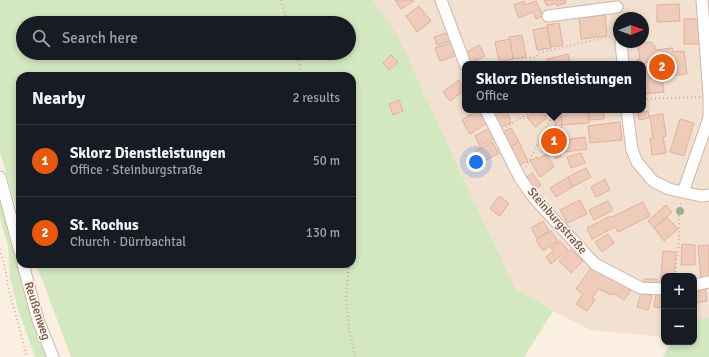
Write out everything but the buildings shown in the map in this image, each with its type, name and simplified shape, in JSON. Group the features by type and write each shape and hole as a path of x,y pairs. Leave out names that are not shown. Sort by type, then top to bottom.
{"street":[{"path":"441,0 464,61"},
{"path":"683,192 709,118 709,96 702,0"},
{"path":"548,16 617,4"},
{"path":"622,48 623,61"},
{"name":"Steinburgstraße","path":"487,113 520,178 534,198 595,264 641,288 661,289"},
{"path":"627,113 632,150 637,162 653,181 669,189 701,196 709,196"},
{"path":"0,177 16,237"},
{"name":"Reußenweg","path":"24,268 38,320 53,357"},
{"path":"697,284 709,282"}],"path":[{"path":"281,0 286,16"},
{"path":"518,59 537,57 538,53 612,36"},
{"path":"298,60 302,72"},
{"path":"646,99 709,96"},
{"path":"497,133 528,113"},
{"path":"530,159 555,113"},
{"path":"675,273 679,240 679,215 683,192"},
{"path":"0,250 27,357"},
{"path":"349,268 346,298 348,330 355,357"}],"shaded area":[{"path":"373,0 709,0 709,333 697,336 697,273 661,273 661,337 591,330 553,311 515,288 398,36"}],"green space":[{"path":"0,0 373,0 398,36 515,288 553,311 524,357 71,357 37,268 356,268 356,72 16,72 16,207 0,152"},
{"path":"0,194 16,255 16,268 20,268 34,323 48,357 35,357 19,312 10,278 8,246 0,218"},
{"path":"709,318 709,357 663,357 669,345 697,345 697,320"}],"place":[{"name":"St. Rochus","path":"662,67"},
{"name":"Sklorz Dienstleistungen","path":"554,141"}]}
